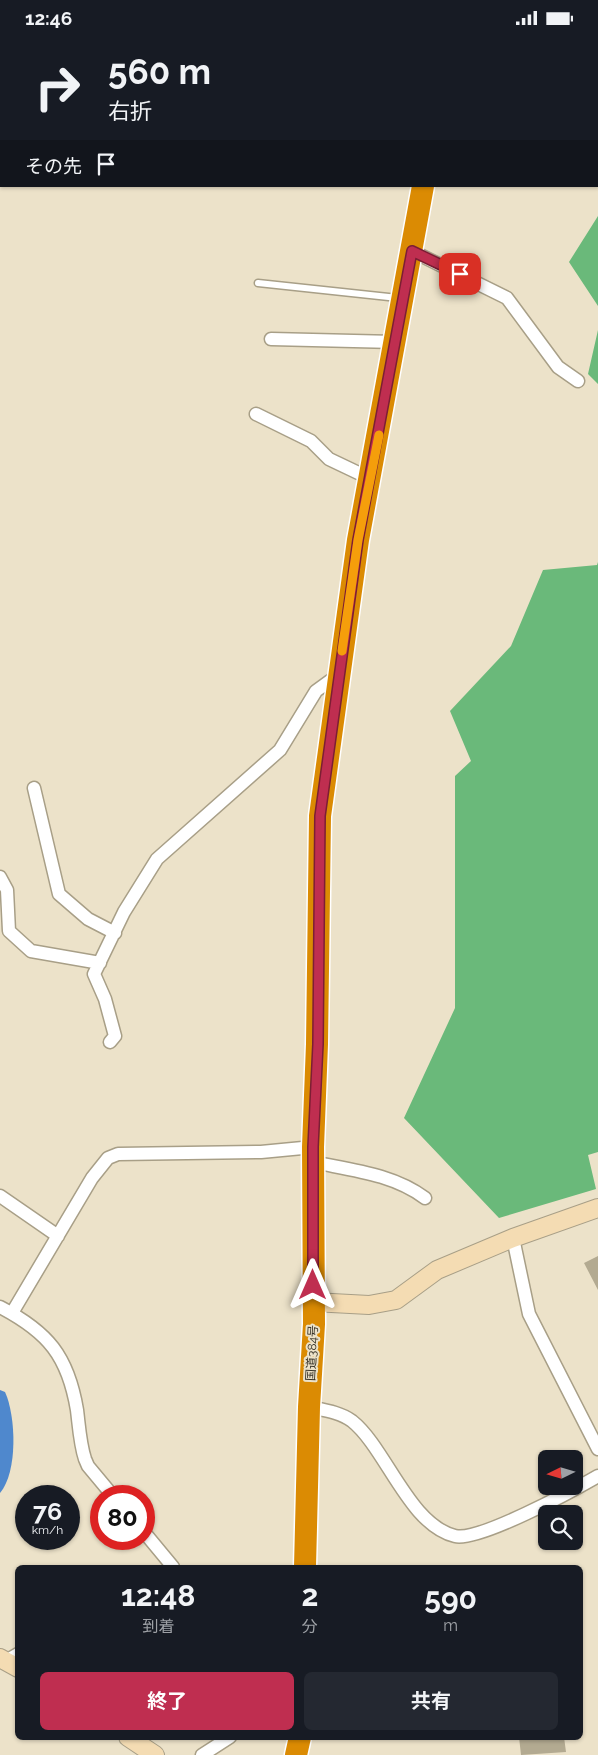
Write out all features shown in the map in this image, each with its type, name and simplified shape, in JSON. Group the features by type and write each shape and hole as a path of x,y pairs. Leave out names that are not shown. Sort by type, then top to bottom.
{"highway":[{"name":"国道384号","path":"305,1565 313,1302 313,1155 318,1044 320,816 358,540 371,479 423,187"},
{"path":"296,1755 299,1740"}],"street":[{"path":"412,251 508,297 558,367 578,381"},
{"path":"272,339 395,342"},
{"path":"256,414 311,441 329,459 371,479"},
{"path":"110,1042 115,1037 105,999 94,974 124,912 157,859 280,750 316,691 338,675"},
{"path":"34,788 58,894 88,919 114,933"},
{"path":"0,877 7,890 9,931 31,951 100,963"},
{"path":"104,1485 88,1466 84,1454 73,1387 65,1365 52,1344 36,1330 6,1310 58,1236 92,1178 108,1158 118,1154 261,1152 313,1155 382,1176 425,1198"},
{"path":"0,1196 58,1236"},
{"path":"313,1302 369,1305 396,1300 437,1271 513,1238 598,1208"},
{"path":"513,1238 528,1314 598,1449"},
{"path":"309,1407 338,1413 352,1421 364,1433 419,1512 433,1525 455,1537 482,1532 560,1498 598,1476"},
{"path":"155,1545 171,1565"},
{"path":"132,1740 155,1755"},
{"path":"202,1755 225,1740"}],"lane":[{"path":"258,283 403,298"}],"green space":[{"path":"598,216 598,306 569,262"},
{"path":"598,330 598,384 588,374"},
{"path":"598,562 598,1152 588,1155 596,1189 499,1218 404,1118 455,1008 455,776 471,761 450,711 511,646 543,570 597,565"}],"water":[{"path":"0,1390 5,1392 9,1402 13,1444 10,1472 6,1484 0,1493"}],"building":[{"path":"598,1256 598,1290 584,1263"},
{"path":"519,1740 564,1740 566,1752 521,1755"}],"slow traffic":[{"path":"342,651 358,540 379,435"}],"route":[{"path":"313,1285 313,1147 318,1044 320,816 358,540 371,479 412,251 460,274"}]}
